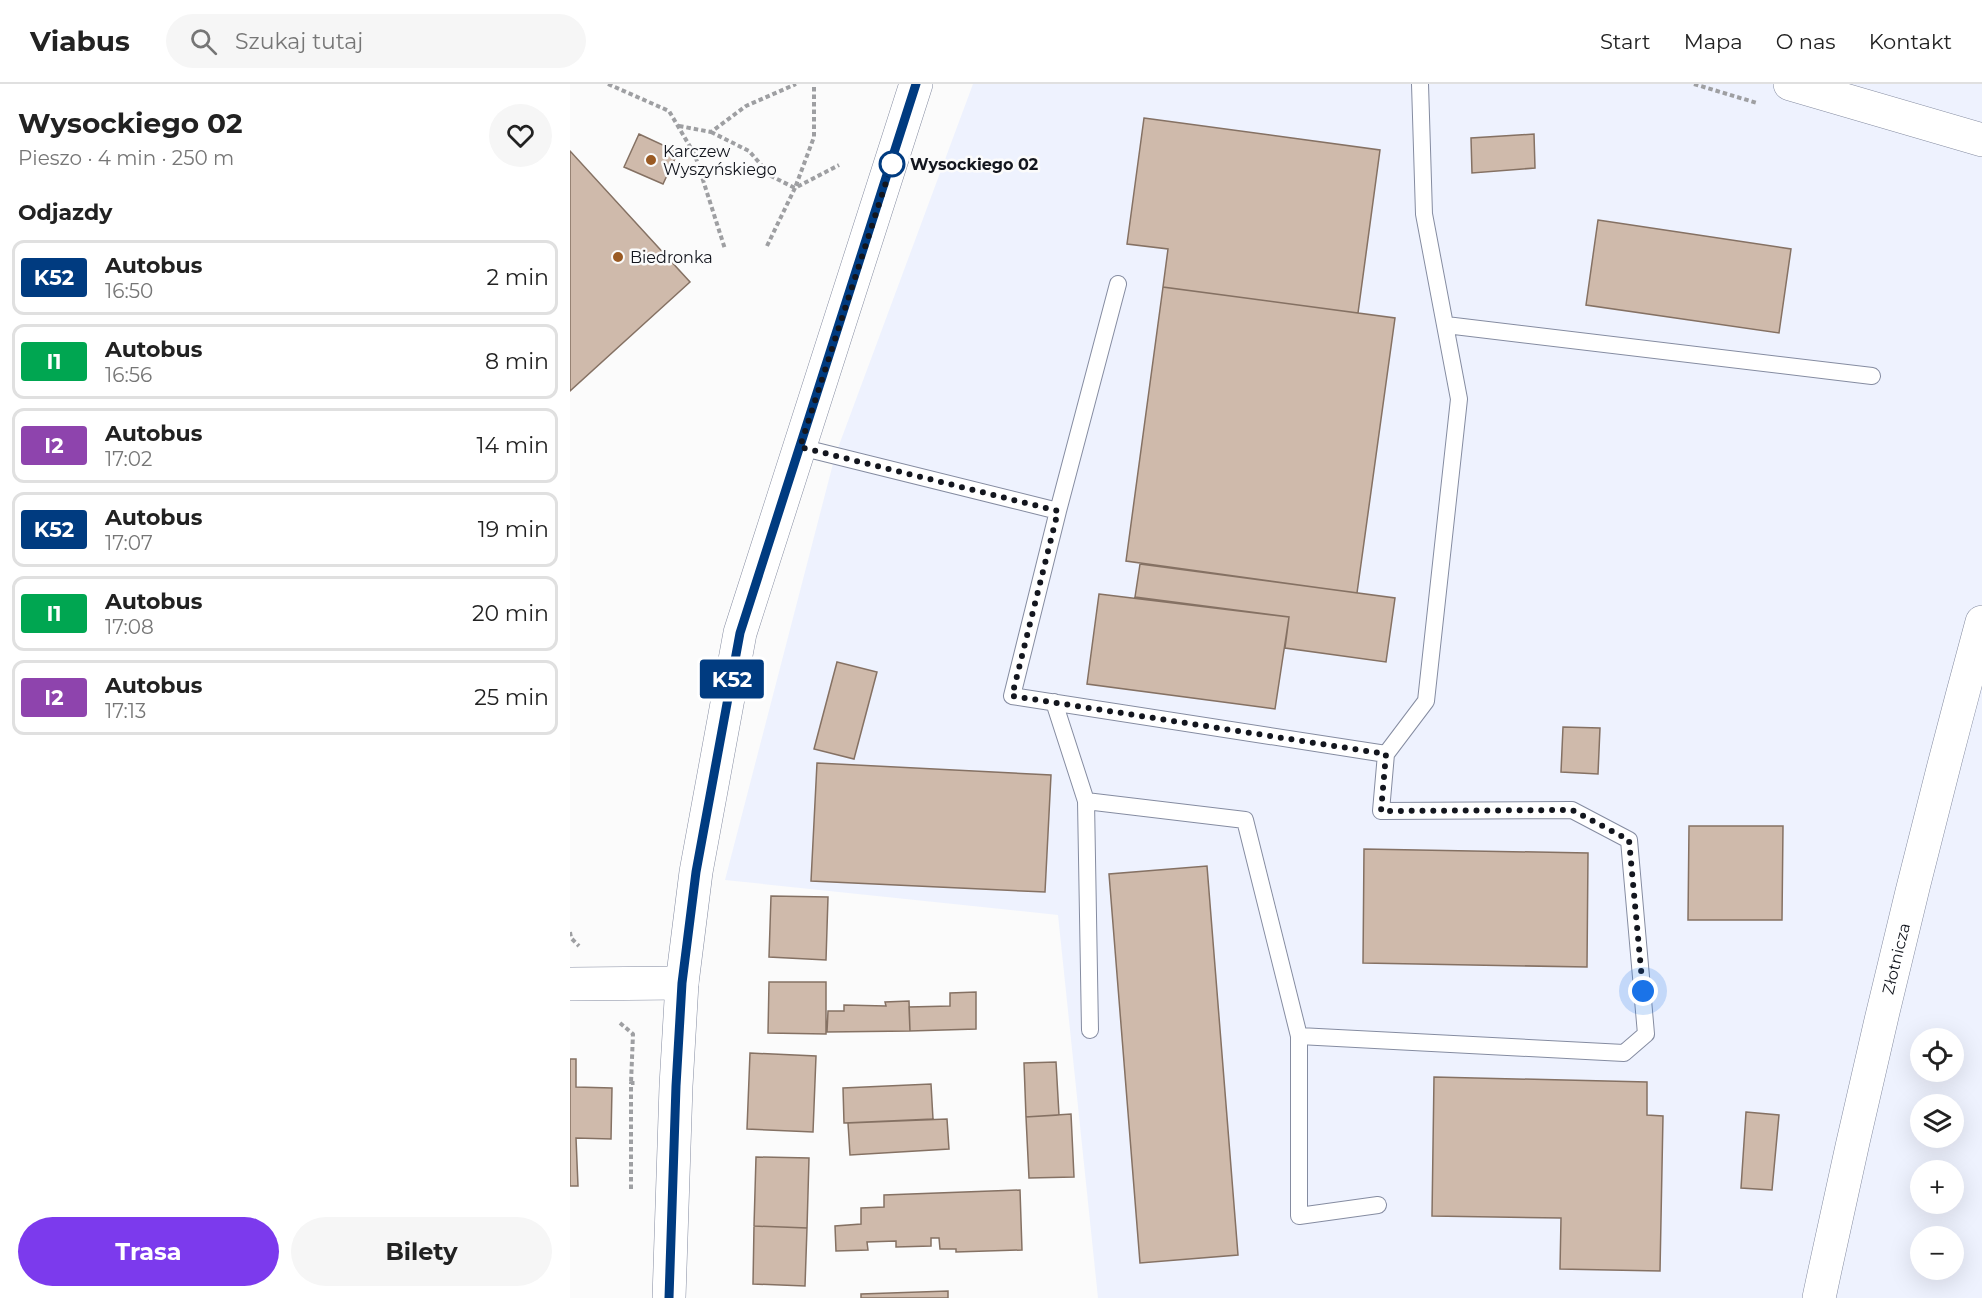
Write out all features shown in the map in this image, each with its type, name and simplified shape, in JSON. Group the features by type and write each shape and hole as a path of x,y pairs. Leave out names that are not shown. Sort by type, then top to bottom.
{"street":[{"path":"669,1298 682,983 696,872 740,633 916,84"},
{"path":"1790,84 1982,140"},
{"name":"Złotnicza","path":"1819,1298 1863,1089 1936,791 1982,622"},
{"path":"570,984 682,983"}],"lane":[{"path":"1299,1036 1624,1053 1646,1034 1629,840 1572,810 1381,811 1386,754 1426,701 1459,399 1424,214 1420,84"},
{"path":"1118,284 1012,696 1386,754"},
{"path":"1446,325 1872,376"},
{"path":"800,447 1058,511"},
{"path":"1054,702 1086,801 1090,1030"},
{"path":"1086,801 1245,820 1299,1036 1299,1216 1378,1205"}],"path":[{"path":"608,84 669,111 679,125 695,155 725,249"},
{"path":"711,132 746,106 796,84"},
{"path":"767,246 795,188 814,137 814,84"},
{"path":"679,125 711,132 749,151 771,176 795,188"},
{"path":"795,188 839,165"},
{"path":"618,1021 633,1034 631,1083"}],"shaded area":[{"path":"973,84 1982,84 1982,1298 1098,1298 1058,915 725,880 835,456"}],"building":[{"path":"1144,118 1380,150 1358,313 1163,287 1168,249 1127,244"},
{"name":"Karczew Wyszyńskiego","path":"639,134 678,152 663,184 624,167"},
{"path":"1534,134 1535,168 1472,173 1471,138"},
{"name":"Biedronka","path":"570,151 690,282 570,391"},
{"path":"1598,220 1791,249 1779,333 1586,305"},
{"path":"1163,287 1395,318 1357,593 1126,561"},
{"path":"1140,564 1395,598 1386,662 1285,648 1289,617 1135,597"},
{"path":"1099,594 1289,617 1275,709 1087,684"},
{"path":"837,662 877,672 854,759 814,749"},
{"path":"1563,727 1600,728 1598,774 1561,772"},
{"path":"817,763 1051,775 1045,892 811,881"},
{"path":"1689,826 1783,826 1782,920 1688,920"},
{"path":"1364,849 1588,853 1587,967 1363,963"},
{"path":"1207,866 1238,1255 1140,1263 1109,874"},
{"path":"771,896 828,897 826,960 769,957"},
{"path":"769,982 826,982 826,1034 768,1033"},
{"path":"976,992 976,1029 910,1031 909,1007 950,1006 950,993"},
{"path":"909,1001 910,1031 827,1032 828,1011 844,1011 844,1005 886,1006 885,1002"},
{"path":"750,1053 816,1056 813,1132 747,1129"},
{"path":"570,1059 576,1059 576,1087 612,1088 611,1139 576,1138 578,1186 570,1186"},
{"path":"1056,1062 1059,1115 1026,1117 1024,1063"},
{"path":"1434,1077 1647,1082 1647,1115 1663,1116 1660,1271 1560,1269 1561,1218 1432,1216"},
{"path":"931,1084 933,1119 844,1123 843,1088"},
{"path":"1746,1112 1779,1115 1772,1190 1741,1188"},
{"path":"1071,1114 1074,1177 1029,1178 1026,1117"},
{"path":"947,1119 949,1149 850,1155 848,1123"},
{"path":"756,1157 809,1158 807,1228 754,1226"},
{"path":"1020,1190 1022,1250 956,1252 956,1249 940,1249 939,1238 931,1238 931,1246 896,1247 896,1241 867,1242 868,1250 836,1251 835,1226 861,1224 861,1208 884,1207 884,1195"},
{"path":"754,1226 807,1228 805,1286 753,1284"},
{"path":"948,1291 948,1298 861,1298 861,1294"}],"bus line":[{"name":"K52","path":"669,1298 682,983 696,872 740,633 884,190 916,84"}],"place":[{"name":"Karczew Wyszyńskiego","path":"651,160"},
{"name":"Wysockiego 02","path":"892,164"},
{"name":"Biedronka","path":"618,257"}],"route":[{"path":"892,164 800,447 1058,511 1012,696 1386,754 1381,811 1572,810 1629,840 1643,991"}]}
